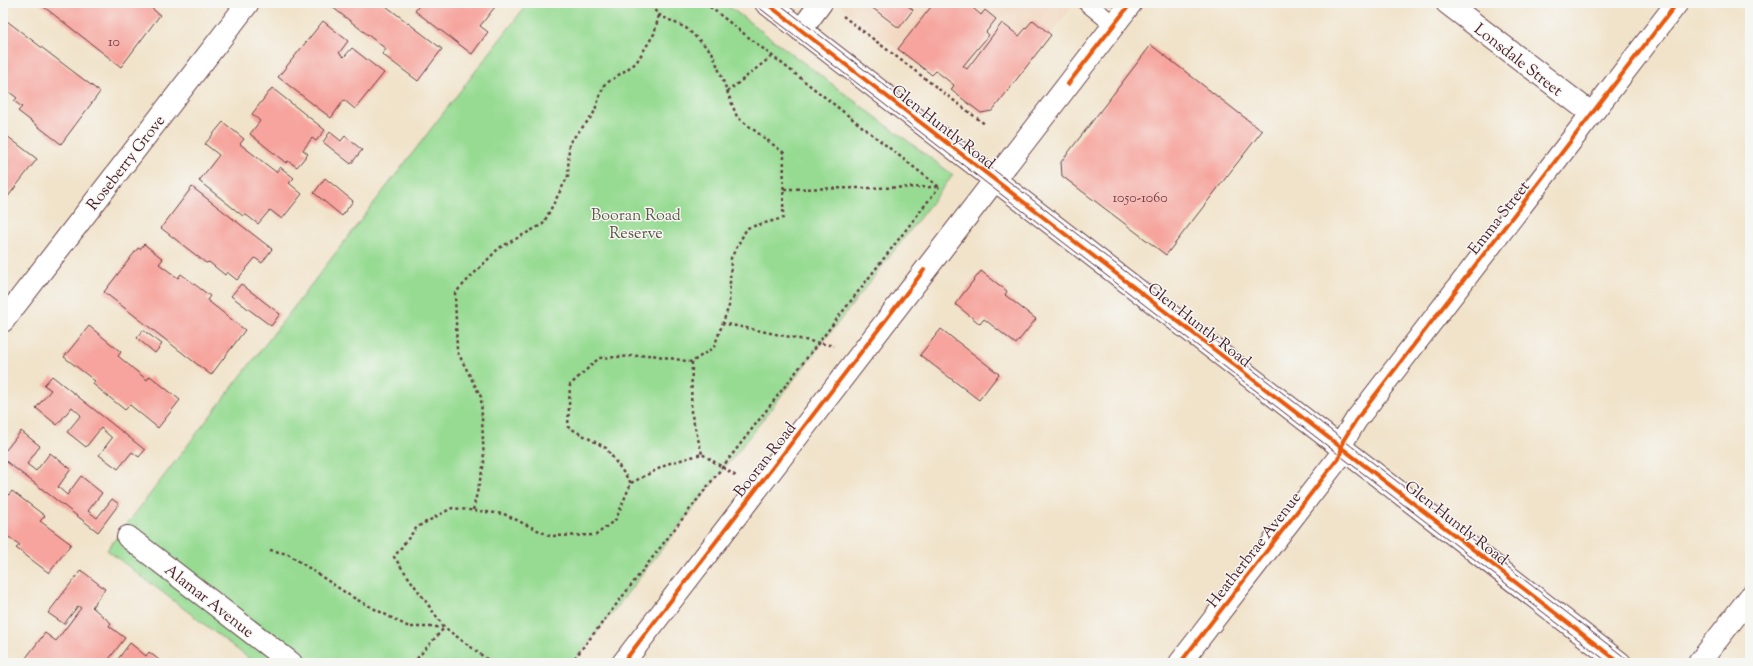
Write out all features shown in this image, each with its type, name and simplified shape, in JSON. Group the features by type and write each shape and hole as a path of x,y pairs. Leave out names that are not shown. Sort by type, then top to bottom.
{"street":[{"name":"Roseberry Grove","path":"3,320 248,3"},
{"name":"Glen Huntly Road","path":"766,3 1620,663"},
{"name":"Booran Road","path":"623,663 994,179 1131,3"},
{"name":"Lonsdale Street","path":"1447,3 1592,114"},
{"name":"Emma Street","path":"1342,448 1343,441 1356,420 1677,3"},
{"path":"801,30 830,8"},
{"name":"Heatherbrae Avenue","path":"1180,663 1340,456 1342,448"},
{"name":"Alamar Avenue","path":"128,537 291,663"},
{"path":"1699,663 1750,597"}],"lane":[{"path":"1087,3 1114,25"}],"path":[{"path":"631,483 606,448 568,427 570,385 599,358 652,356 692,362 714,347 729,306 731,258 747,228 784,218 784,153 737,117 712,52 686,28 659,15 648,3"},
{"path":"705,3 939,187"},
{"path":"830,8 986,125"},
{"path":"473,510 484,463 481,397 457,351 455,293 499,248 543,224 568,176 569,143 593,115 604,85 636,63 654,34 659,15"},
{"path":"727,92 772,56"},
{"path":"784,189 939,187"},
{"path":"571,663 939,187"},
{"path":"722,323 862,352"},
{"path":"692,362 692,412 702,454 756,490"},
{"path":"492,663 444,627 394,557 417,527 452,508 504,514 550,536 596,535 616,519 631,483 670,463 702,454"},
{"path":"270,550 288,554 352,597 409,628 444,627"},
{"path":"413,663 444,627"}],"shaded area":[{"path":"837,3 1075,3 992,111 981,113"}],"green space":[{"name":"Booran Road Reserve","path":"528,3 724,3 953,175 573,663 255,663 107,550"}],"building":[{"path":"39,3 145,3 160,15 121,67"},
{"path":"327,3 382,3 442,49 418,81 382,54 386,49"},
{"path":"421,3 498,3 480,26 488,32 472,54 415,11"},
{"path":"866,3 911,3 908,6 913,10 899,28"},
{"path":"934,3 967,3 981,15 985,10 996,19 986,32 989,35 963,66 967,69 1002,23 1019,36 1033,20 1051,35 992,111 981,113 951,90 954,85 936,71 932,75 898,49"},
{"path":"3,18 100,92 61,144 18,111 22,107 14,101 17,98 3,87"},
{"path":"323,21 348,41 339,53 344,57 352,48 384,73 355,109 344,100 331,118 278,77"},
{"path":"1151,45 1262,131 1166,255 1062,176 1061,162"},
{"path":"272,88 325,130 316,141 312,138 303,150 308,154 297,167 288,161 286,163 250,134 260,121 252,114"},
{"path":"223,122 244,139 240,144 276,172 280,167 294,178 289,183 302,194 282,219 270,210 258,224 245,214 243,216 199,181 219,155 205,144"},
{"path":"330,132 341,141 345,136 362,150 351,164 323,142"},
{"path":"3,133 37,159 3,203"},
{"path":"325,178 353,201 342,216 314,193"},
{"path":"192,187 272,249 262,263 255,258 237,280 227,272 225,275 209,262 206,263 161,228"},
{"path":"144,244 163,259 159,264 178,278 181,274 210,296 207,300 245,330 211,375 104,292 138,248 140,249"},
{"path":"981,271 1007,291 1005,295 1036,319 1016,344 984,319 980,324 955,304"},
{"path":"241,284 280,314 271,326 231,296"},
{"path":"89,326 121,352 118,356 147,380 150,376 180,400 158,428 130,405 125,410 93,384 95,381 64,357"},
{"path":"941,329 999,374 979,400 920,355"},
{"path":"143,330 162,344 155,353 137,338"},
{"path":"52,376 145,450 139,457 132,452 118,469 99,455 112,438 101,428 86,447 67,432 81,415 72,407 57,425 36,408 51,390 44,385"},
{"path":"21,431 40,446 27,464 36,471 50,453 71,469 58,487 67,495 81,476 102,493 88,511 97,518 112,499 119,504 98,532 3,459 3,448 6,450"},
{"path":"3,491 9,495 12,491 45,516 40,521 71,544 49,573 16,548 20,545 3,533"},
{"path":"81,570 105,589 92,607 111,623 109,626 125,638 106,663 22,663 45,633 56,641 81,608 78,606 64,624 48,613"},
{"path":"130,643 146,656 149,652 163,663 115,663"}],"tram line":[{"path":"753,3 1609,663"},
{"path":"778,3 1632,663"}],"cycle path":[{"path":"766,3 1620,663"},
{"path":"1068,84 1131,3"},
{"path":"1180,663 1340,456 1343,441 1356,420 1677,3"},
{"path":"623,663 924,270"}]}
